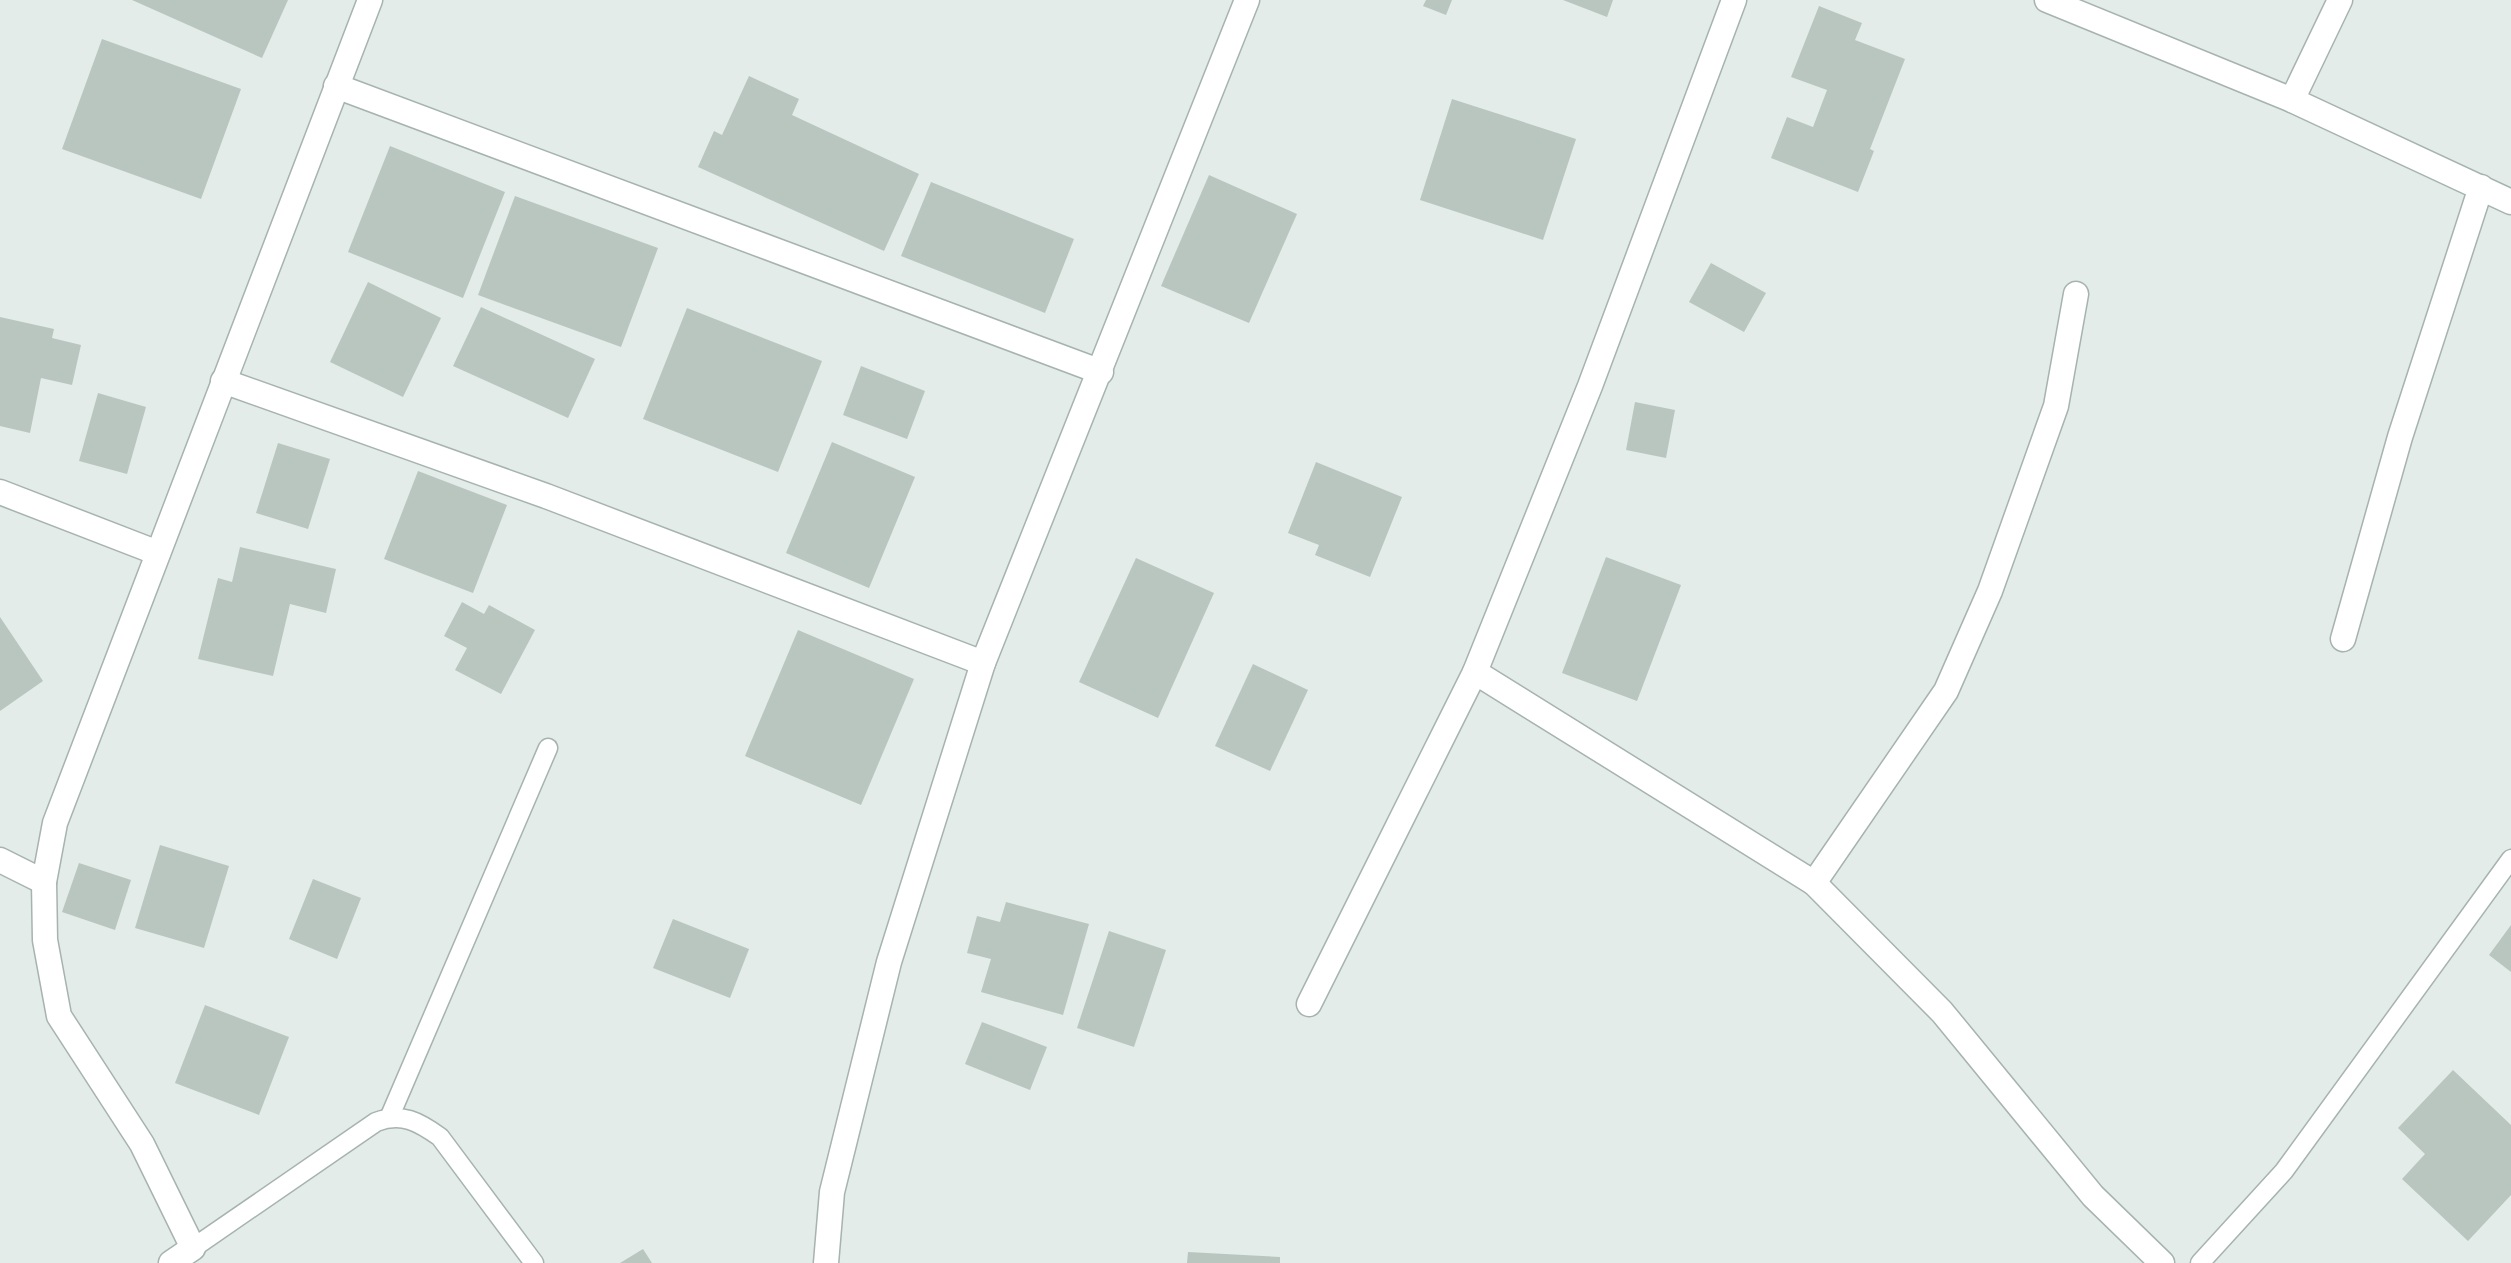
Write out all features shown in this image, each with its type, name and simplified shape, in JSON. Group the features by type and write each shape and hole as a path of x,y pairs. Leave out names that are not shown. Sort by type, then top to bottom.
{"street":[{"path":"171,1263 193,1248 142,1144 59,1016 45,940 44,882 55,823 370,0"},
{"path":"826,1263 832,1192 889,962 983,663 1247,0"},
{"path":"1309,1004 1475,672 1590,386 1734,0"},
{"path":"2047,0 2292,100 2511,202"},
{"path":"2292,100 2340,0"},
{"path":"336,86 1101,372"},
{"path":"2343,639 2400,437 2481,187"},
{"path":"1814,883 1946,691 1990,591 2056,406 2076,294"},
{"path":"223,381 546,496 983,663"},
{"path":"0,492 158,553"},
{"path":"1475,672 1814,883 1942,1012 2093,1196 2162,1263"},
{"path":"0,860 44,882"}],"lane":[{"path":"390,1116 548,748"},
{"path":"2200,1263 2284,1171 2511,859"},
{"path":"193,1248 376,1122 390,1116 405,1117 424,1125 440,1137 534,1263"}],"building":[{"path":"132,0 288,0 262,58"},
{"path":"1426,0 1452,0 1446,15 1423,6"},
{"path":"1563,0 1613,0 1607,17"},
{"path":"1819,6 1862,23 1855,40 1905,59 1870,149 1874,151 1858,192 1771,158 1787,117 1813,127 1827,90 1791,77"},
{"path":"102,39 241,89 201,199 62,149"},
{"path":"749,76 799,99 792,115 919,174 884,251 698,167 714,131 722,135"},
{"path":"1452,99 1576,139 1543,240 1420,200"},
{"path":"390,146 505,192 463,298 348,252"},
{"path":"1209,175 1297,214 1249,323 1161,286"},
{"path":"931,182 1074,239 1045,313 901,256"},
{"path":"515,196 658,248 621,347 478,295"},
{"path":"1711,263 1766,293 1744,332 1689,302"},
{"path":"368,282 441,318 403,397 330,362"},
{"path":"481,307 595,359 568,418 453,366"},
{"path":"687,308 822,361 778,472 643,419"},
{"path":"0,317 54,329 52,338 81,345 72,385 41,378 30,433 0,426"},
{"path":"861,366 925,391 907,439 843,415"},
{"path":"98,393 146,407 127,474 79,461"},
{"path":"1635,402 1675,410 1666,458 1626,450"},
{"path":"832,442 915,477 869,588 786,553"},
{"path":"278,443 330,459 308,529 256,513"},
{"path":"1316,462 1402,497 1370,577 1315,555 1319,545 1288,533"},
{"path":"418,471 507,505 473,593 384,559"},
{"path":"240,547 336,569 326,613 290,604 273,676 198,659 218,578 232,582"},
{"path":"1606,557 1681,585 1637,701 1562,673"},
{"path":"1136,558 1214,593 1158,718 1079,682"},
{"path":"462,602 484,614 489,605 535,630 501,694 455,670 467,648 444,636"},
{"path":"0,617 43,681 0,711"},
{"path":"798,630 914,679 861,805 745,756"},
{"path":"1253,664 1308,690 1270,771 1215,746"},
{"path":"160,845 229,866 204,948 135,928"},
{"path":"79,863 131,880 115,930 62,912"},
{"path":"313,879 361,898 337,959 289,939"},
{"path":"1006,902 1089,924 1063,1015 981,992 991,959 967,953 977,916 1000,922"},
{"path":"673,919 749,949 730,998 653,968"},
{"path":"2511,925 2511,972 2489,955"},
{"path":"1109,931 1166,950 1134,1047 1077,1028"},
{"path":"205,1005 289,1037 259,1115 175,1083"},
{"path":"982,1022 1047,1047 1030,1090 965,1064"},
{"path":"2453,1070 2511,1125 2511,1195 2468,1241 2402,1179 2425,1154 2398,1128"},
{"path":"643,1249 652,1263 620,1263"},
{"path":"1188,1252 1280,1257 1280,1263 1187,1263"}]}
